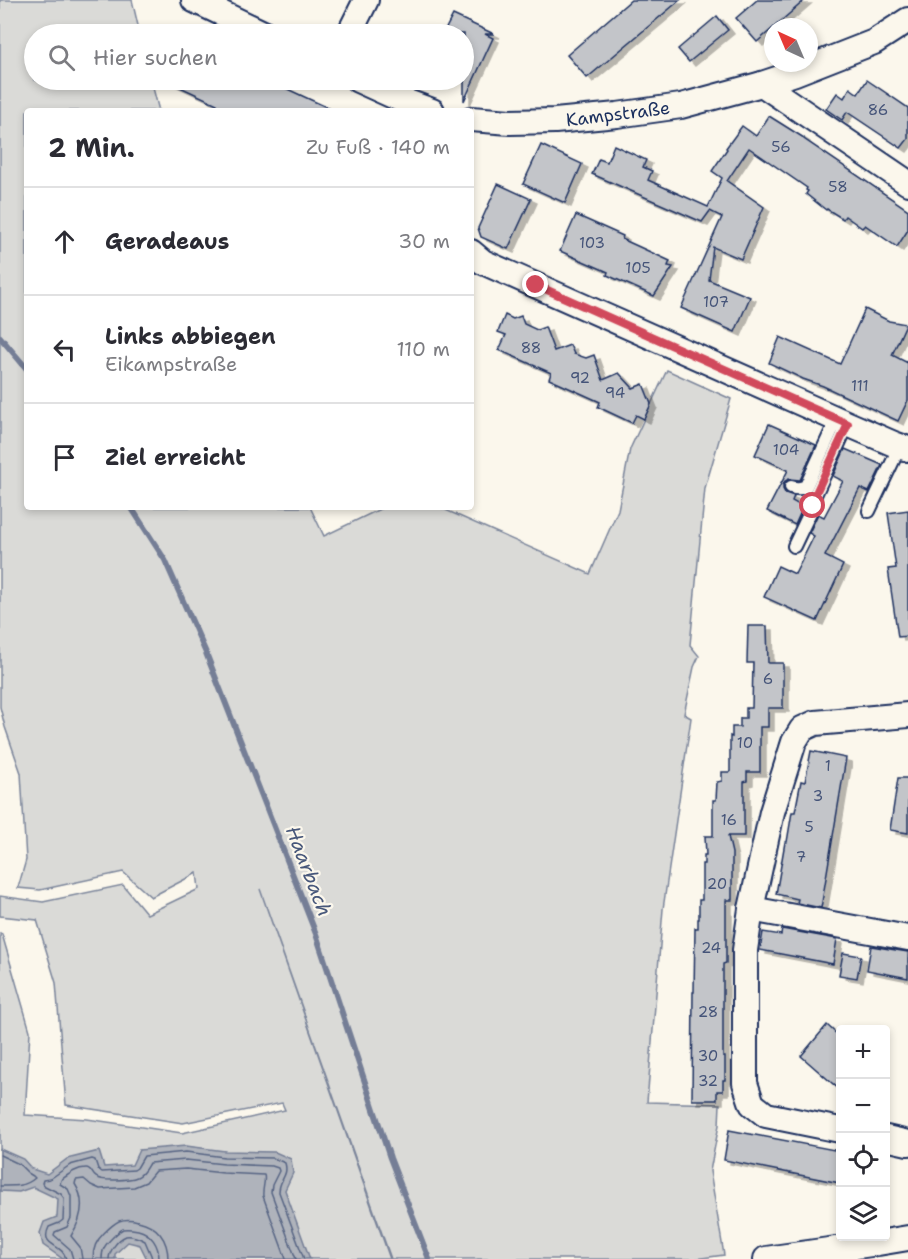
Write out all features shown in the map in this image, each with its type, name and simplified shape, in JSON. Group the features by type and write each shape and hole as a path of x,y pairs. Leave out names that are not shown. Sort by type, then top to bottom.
{"street":[{"path":"354,24 366,0"},
{"path":"208,3 247,24"},
{"name":"Kampstraße","path":"474,119 510,122 555,121 681,106 795,73 874,42 908,20"},
{"path":"762,84 908,183"},
{"path":"380,90 423,108"},
{"path":"474,254 483,262 904,447"},
{"path":"836,1129 766,1115 752,1104 745,1083 745,950 751,909 772,812 794,742 802,729 815,723 908,715"},
{"path":"751,909 908,938"},
{"path":"890,1139 908,1143"},
{"path":"766,1259 908,1238"}],"lane":[{"path":"791,487 796,489 806,486 843,422"},
{"path":"794,546 813,506 815,495 843,422"},
{"path":"868,511 904,447"}],"shaded area":[{"path":"0,0 132,0 138,24 24,24 24,90 154,90 158,108 24,108 24,510 311,510 324,536 378,510 446,510 590,574 618,510 630,449 667,370 731,399 705,488 690,645 699,656 694,667 684,714 691,718 663,909 647,1102 720,1104 719,1125 710,1171 724,1255 694,1259 391,1259 260,889 390,1259 0,1259 0,933 30,1031 25,1115 87,1119 182,1133 285,1110 282,1103 183,1123 66,1105 56,983 37,920 0,916 0,896 43,902 123,885 147,914 199,889 197,873 151,897 123,872 40,890 18,888 26,860 21,773 0,707"}],"water":[{"path":"186,1146 225,1151 275,1152 291,1159 293,1173 285,1190 310,1259 147,1259 140,1245 128,1242 115,1254 115,1259 63,1259 43,1245 40,1233 44,1222 57,1217 58,1199 33,1187 19,1192 0,1191 0,1149 23,1159 32,1169 47,1174 67,1159 99,1151 104,1167 132,1165 139,1150"}],"building":[{"path":"631,0 680,0 587,78 567,55"},
{"path":"757,0 805,0 784,18 764,18 764,36 757,42 736,18"},
{"path":"453,15 472,24 448,24"},
{"path":"717,16 728,30 689,62 678,49"},
{"path":"474,25 494,34 485,34 493,38 474,79"},
{"path":"867,80 908,108 908,139 901,148 847,112 842,120 826,109 837,93 844,98 850,88 858,94"},
{"path":"187,90 290,90 329,108 218,108 217,104"},
{"path":"464,90 469,90 464,101"},
{"path":"769,116 908,210 908,230 897,247 865,225 862,228 845,216 843,219 826,210 806,194 807,188 749,148 727,181 764,207 741,259 713,247 709,280 750,297 735,332 681,308 722,217 710,211 702,222 592,174 599,159 607,162 614,145 646,160 643,167 652,171 648,180 708,207 722,178 712,171 726,148 742,126 756,136"},
{"path":"541,145 582,164 565,203 523,184"},
{"path":"498,184 531,199 508,249 481,237 478,228"},
{"path":"576,215 670,261 668,266 673,267 654,296 560,251"},
{"path":"865,309 889,321 906,324 892,355 908,363 908,400 898,421 769,363 780,337 840,364"},
{"path":"505,315 513,319 521,316 524,324 537,330 545,327 554,351 570,345 574,354 586,358 594,355 603,380 619,373 633,388 643,384 651,404 644,419 636,415 632,423 598,407 600,402 549,379 551,373 499,350 506,335 498,332"},
{"path":"769,424 816,445 800,480 789,479 783,485 785,493 794,496 792,501 803,507 795,525 767,511 788,470 755,455"},
{"path":"845,449 882,465 869,492 860,488 825,556 843,565 817,621 764,597 778,566 795,574 814,536 809,533 818,514 824,517 843,481 833,476"},
{"path":"908,510 908,636 898,637 888,569 896,568 888,513"},
{"path":"748,626 767,626 768,663 783,663 783,708 768,708 768,727 760,727 760,772 747,772 747,781 744,782 744,836 728,836 732,853 732,900 726,900 726,963 723,964 725,1080 723,1080 723,1091 717,1091 717,1100 692,1100 695,928 698,928 699,900 702,900 702,864 704,864 704,855 706,855 705,836 713,836 713,800 716,800 717,782 722,781 722,772 730,772 732,727 740,727 740,718 746,718 746,708 752,708 753,663 747,663"},
{"path":"811,751 846,758 821,908 797,903 798,899 776,894 792,812 795,812 801,781 805,782"},
{"path":"898,778 908,778 908,833 890,830"},
{"path":"782,929 837,939 833,964 760,950 763,932 781,935"},
{"path":"871,946 908,952 908,978 867,970"},
{"path":"843,953 861,956 857,978 839,975"},
{"path":"827,1025 836,1033 836,1087 801,1056"},
{"path":"729,1130 836,1150 836,1182 724,1160"}],"waterway":[{"name":"Haarbach","path":"0,337 24,365"},
{"name":"Haarbach","path":"133,510 165,560 206,653 316,934 390,1158 429,1259"}],"route":[{"path":"536,285 848,424 815,495 813,506"}]}
